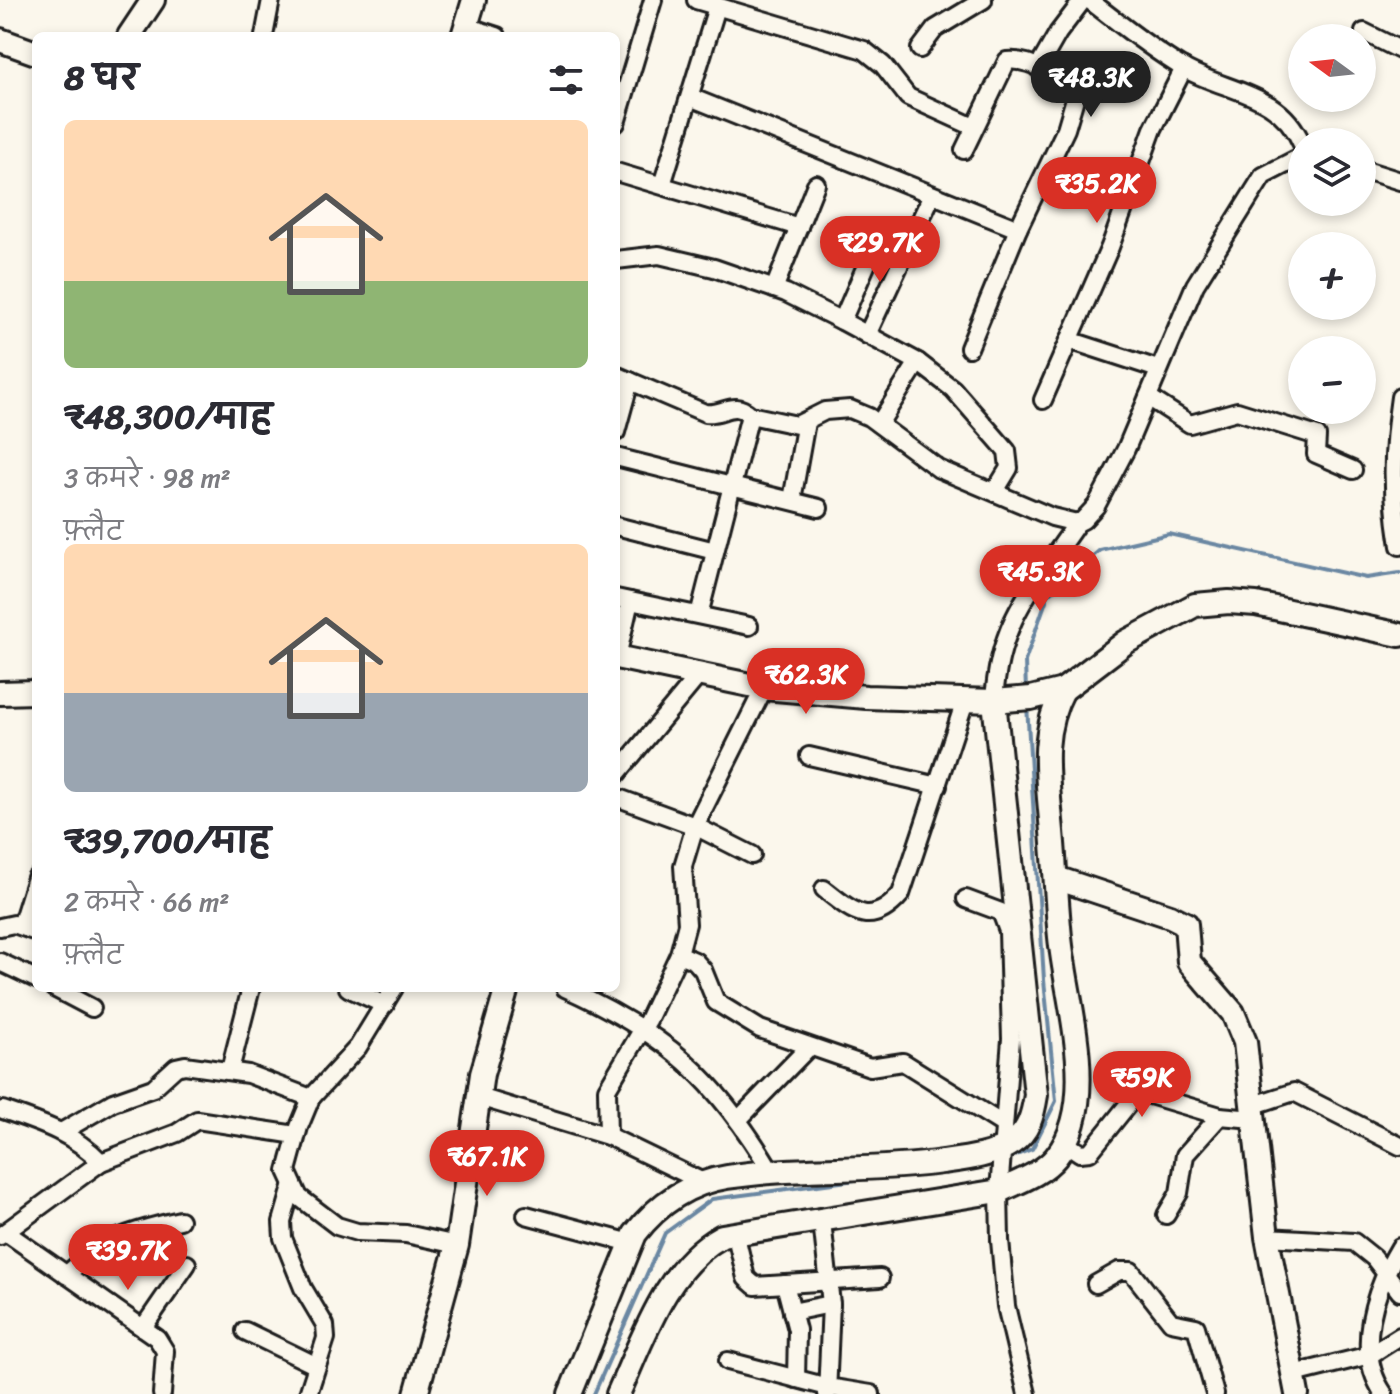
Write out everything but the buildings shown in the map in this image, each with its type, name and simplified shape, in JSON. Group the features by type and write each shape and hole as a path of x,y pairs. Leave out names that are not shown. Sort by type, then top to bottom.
{"street":[{"path":"132,32 153,0"},
{"path":"265,32 271,0"},
{"path":"460,32 461,0"},
{"path":"460,32 474,0"},
{"path":"620,94 623,73 653,0"},
{"path":"920,49 935,29 983,0"},
{"path":"1038,68 1058,33 1086,0 1145,44 1184,68 1248,93 1276,108 1290,128"},
{"path":"662,185 690,97 704,2 864,50 883,65 899,90 908,97 974,127"},
{"path":"1376,38 1400,50"},
{"path":"0,40 32,52"},
{"path":"964,150 1007,61 1038,68 1065,82 1076,95 1066,129 1018,229 969,348"},
{"path":"1043,400 1137,179 1153,129 1184,68"},
{"path":"690,97 839,154 1018,229"},
{"path":"570,1394 631,1243 651,1214 673,1197 705,1183 773,1174 896,1168 960,1160 1003,1150 1026,1130 1033,1115 1036,1095 999,700 1000,649 1010,621 1077,523 1096,506 1148,397 1195,285 1263,176 1288,163"},
{"path":"620,173 799,227"},
{"path":"1376,173 1400,181"},
{"path":"774,289 816,184"},
{"path":"867,335 932,195"},
{"path":"842,321 881,231"},
{"path":"620,260 659,255 714,268 774,289 918,362 953,389 1007,451 1009,468 995,491"},
{"path":"1069,340 1158,369"},
{"path":"879,424 918,362"},
{"path":"620,401 623,378 705,413 737,407 750,415 789,424 806,422 837,408 850,409 879,424 939,469 1052,517 1077,523"},
{"path":"1148,397 1190,424 1237,411 1317,436 1316,454 1353,470"},
{"path":"1400,397 1391,458 1391,494 1400,546"},
{"path":"699,615 750,415"},
{"path":"792,500 806,422"},
{"path":"620,458 819,508"},
{"path":"620,527 715,551"},
{"path":"620,624 623,599 749,626"},
{"path":"620,658 764,688 965,701 1055,692 1126,642 1195,605 1229,602 1256,604 1400,635"},
{"path":"620,770 699,675"},
{"path":"608,1136 607,1089 643,1028 679,954 687,924 683,866 695,826 764,688"},
{"path":"0,693 32,692"},
{"path":"618,1394 655,1314 675,1281 706,1244 735,1232 822,1221 999,1188 1037,1174 1055,1159 1065,1143 1073,1122 1079,1081 1060,938 1046,746 1055,692"},
{"path":"824,889 850,909 877,915 888,910 901,894 965,701"},
{"path":"809,756 938,786"},
{"path":"620,798 695,826 752,855"},
{"path":"1056,878 1186,924 1189,962 1242,1028 1267,1237 1295,1384 1397,1343"},
{"path":"966,899 992,906 1007,920 1011,1039 999,1188 1006,1306 1027,1394"},
{"path":"0,927 7,924 29,929 32,907"},
{"path":"679,954 695,961 703,970 711,994 727,1011 771,1034 836,1052 870,1067 903,1062 1004,1125"},
{"path":"0,962 32,977"},
{"path":"62,992 92,1008"},
{"path":"230,1070 250,992"},
{"path":"357,992 385,1005"},
{"path":"392,992 358,1047 311,1098 296,1135 287,1171 292,1187 313,1210 337,1226 357,1232 419,1236 457,1245"},
{"path":"416,1394 457,1245 479,1097 506,992"},
{"path":"573,992 643,1028 710,1084 740,1118 773,1174"},
{"path":"740,1118 809,1047"},
{"path":"63,1131 113,1102 153,1088 176,1067 230,1070 311,1098"},
{"path":"1065,1143 1080,1153 1090,1152 1130,1102 1143,1093 1220,1116 1252,1113 1294,1092 1400,1146"},
{"path":"479,1097 608,1136 705,1183"},
{"path":"3,1110 63,1131 101,1162"},
{"path":"1166,1215 1179,1193 1185,1155 1220,1116"},
{"path":"162,1394 165,1351 157,1338 4,1235 101,1162 177,1133 197,1120 296,1135"},
{"path":"292,1187 282,1222 283,1238 303,1288 325,1325 326,1338 308,1394"},
{"path":"526,1215 631,1243"},
{"path":"66,1275 102,1244 122,1235 180,1220"},
{"path":"822,1221 831,1304 828,1391"},
{"path":"735,1232 750,1284 880,1278"},
{"path":"1267,1237 1354,1242 1374,1258 1400,1292"},
{"path":"1384,1394 1375,1379 1370,1355 1373,1310 1385,1273 1400,1247"},
{"path":"143,1328 187,1264"},
{"path":"1096,1284 1119,1271 1131,1271 1171,1322 1196,1327 1215,1394"},
{"path":"785,1284 798,1344 796,1379"},
{"path":"792,1312 831,1304"},
{"path":"245,1331 317,1366"},
{"path":"728,1361 828,1391 871,1394"}],"waterway":[{"path":"1026,692 1025,661 1048,595 1100,550 1169,534 1366,578 1400,573"},
{"path":"1006,1159 1032,1149 1056,1101 1044,980 1027,705"},
{"path":"594,1394 665,1233 712,1199 871,1178"}]}
